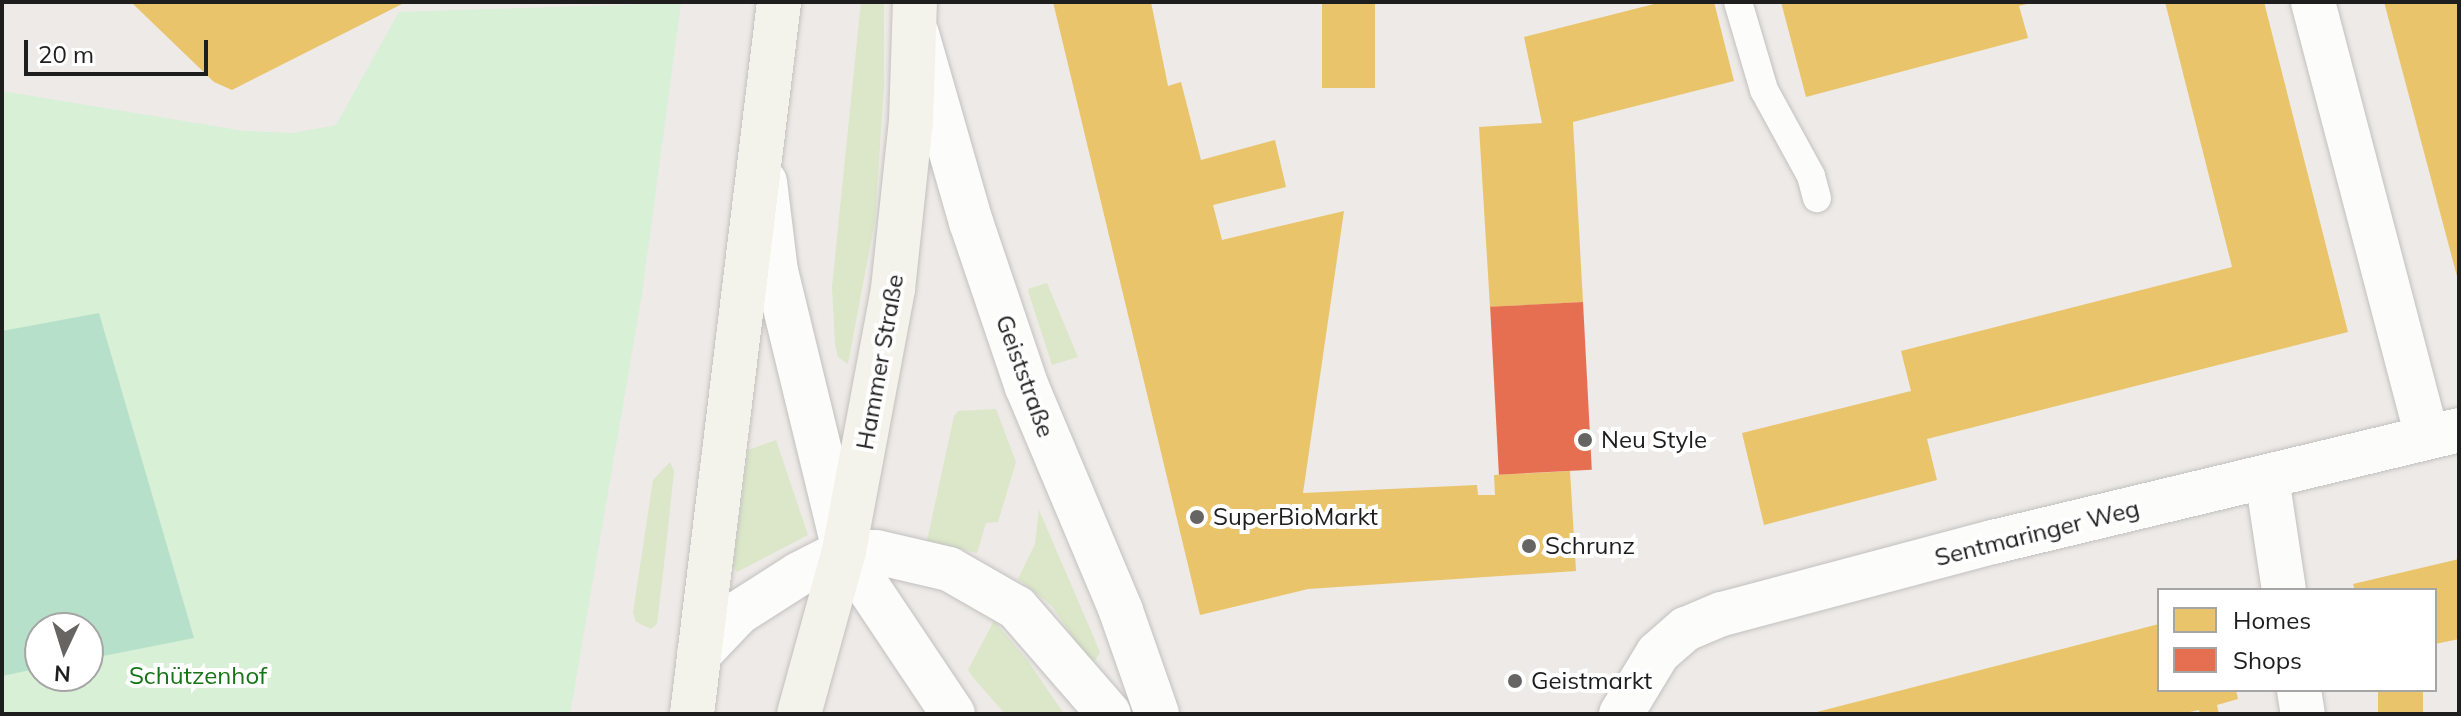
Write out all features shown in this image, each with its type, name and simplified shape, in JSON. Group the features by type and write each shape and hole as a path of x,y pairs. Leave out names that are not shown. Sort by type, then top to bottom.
{"main road":[{"path":"692,714 779,2"},
{"name":"Hammer Straße","path":"799,714 844,551 904,210 916,16"}],"street":[{"name":"Sentmaringer Weg","path":"1621,714 1658,653 1686,629 1722,614 1993,542 2443,433 2313,2"},
{"name":"Geiststraße","path":"916,16 971,222 1027,387 1121,611 1157,714"},
{"path":"761,156 776,271 844,551 953,714"},
{"path":"2267,478 2284,588"},
{"path":"699,654 747,606 844,551 910,557 985,586 1028,619 1109,714"},
{"path":"2299,692 2303,714"}],"lane":[{"path":"1738,2 1764,90 1811,176 1817,198"}],"green space":[{"path":"861,2 884,2 884,85 875,220 848,364 838,357 835,344 832,287"},
{"name":"Schützenhof","path":"681,3 642,294 570,714 2,714 2,91 244,131 293,133 336,125 399,12"},
{"path":"1047,283 1078,357 1052,365 1028,289"},
{"path":"99,313 194,638 104,656 104,612 24,612 24,671 2,676 2,331"},
{"path":"996,409 1016,462 998,522 986,523 977,553 927,541 954,416 958,411"},
{"path":"776,440 808,535 737,572 733,565 748,450"},
{"path":"670,462 674,471 667,538 657,624 651,629 636,622 633,613 653,480"},
{"path":"1039,510 1100,652 1095,661 1086,657 1052,606 1018,579 1035,544"},
{"path":"994,621 1028,661 1064,714 1005,714 972,676 968,670"}],"building: Homes":[{"path":"406,2 232,90 214,82 132,3"},
{"path":"1053,2 1151,2 1168,86 1181,82 1201,160 1275,140 1286,187 1213,205 1222,240 1344,211 1303,493 1477,485 1478,495 1495,495 1494,475 1570,471 1576,571 1308,589 1200,615"},
{"path":"1322,2 1375,2 1375,88 1322,88"},
{"path":"1662,2 1714,2 1734,81 1573,122 1583,302 1490,307 1479,127 1542,123 1524,37"},
{"path":"1781,2 2031,3 2019,6 2028,38 1806,97"},
{"path":"2165,2 2264,2 2348,332 1927,439 1937,480 1764,525 1742,433 1911,391 1901,351 2232,267"},
{"path":"2384,2 2459,2 2459,280 2458,280"},
{"path":"2459,559 2459,639 2437,644 2437,588 2354,588 2353,584"},
{"path":"2157,625 2157,692 2236,692 2238,699 2217,705 2219,714 2200,714 2199,710 2181,714 1809,714"},
{"path":"2378,692 2423,692 2423,714 2378,714"}],"building: Shops":[{"path":"1583,302 1592,470 1499,475 1490,307"}],"place":[{"name":"Neu Style","path":"1585,440"},
{"name":"SuperBioMarkt","path":"1197,517"},
{"name":"Schrunz","path":"1529,546"},
{"name":"Geistmarkt","path":"1515,681"}]}
